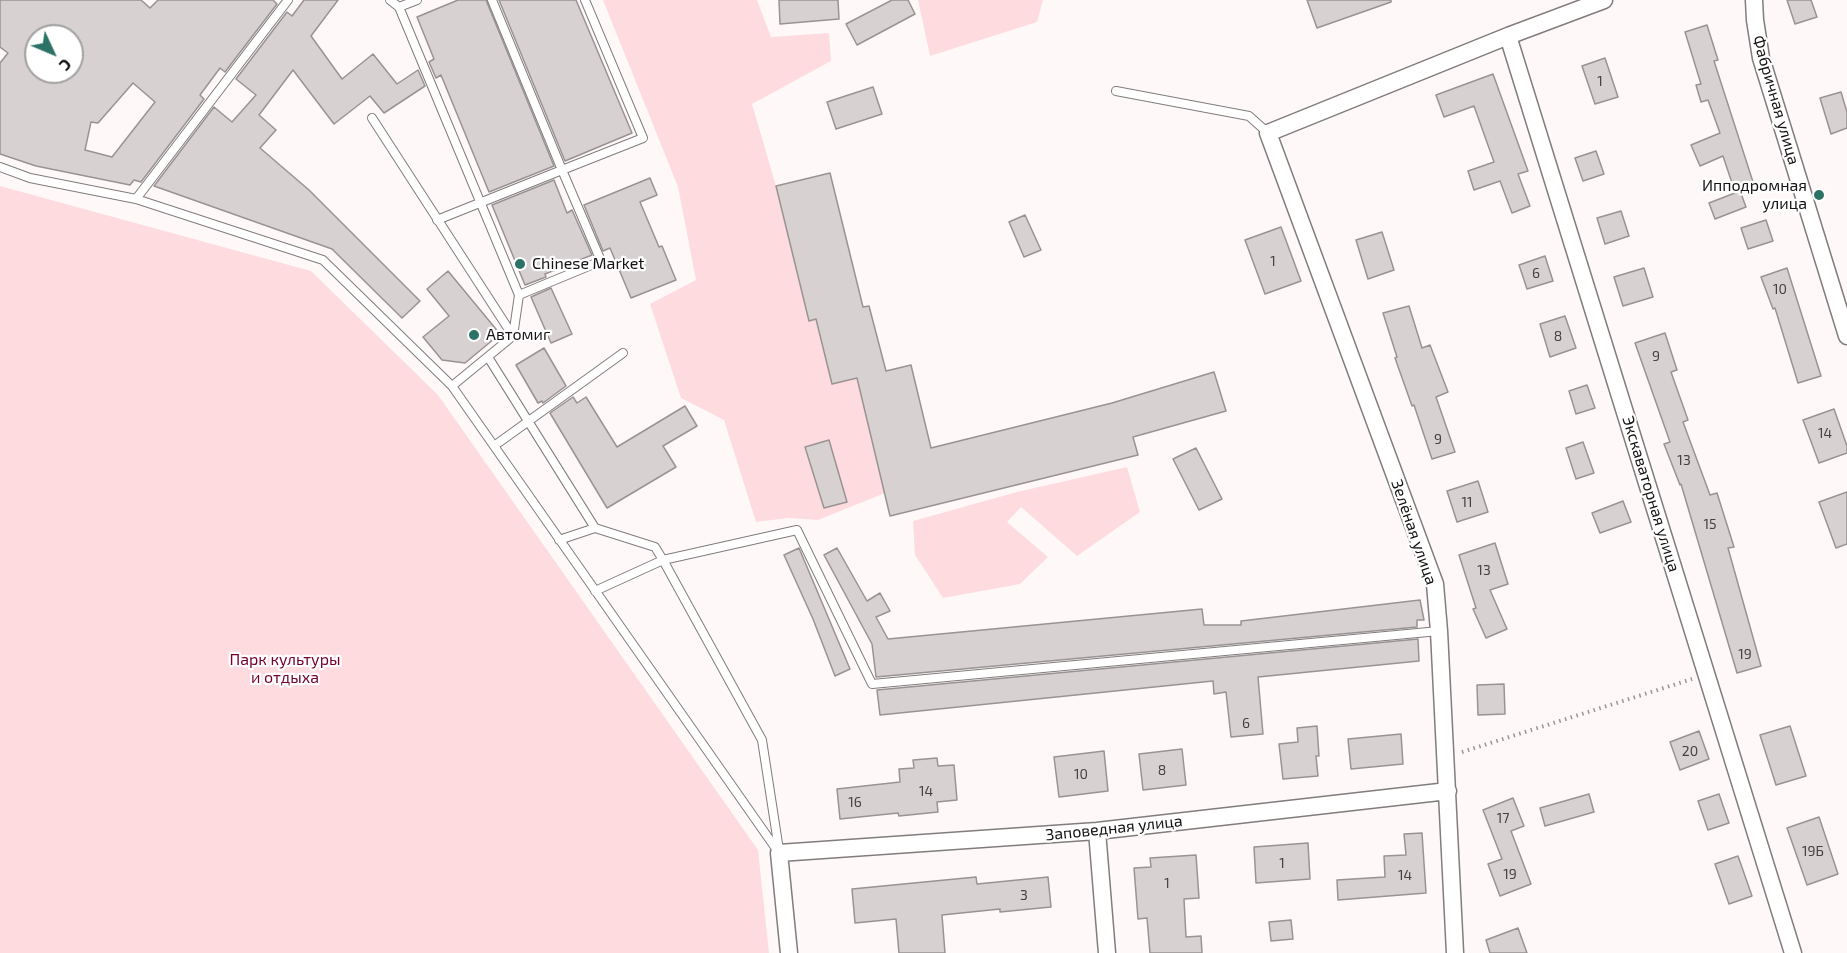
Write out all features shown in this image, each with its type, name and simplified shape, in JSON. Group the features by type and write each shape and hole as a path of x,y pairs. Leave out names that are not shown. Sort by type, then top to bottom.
{"street":[{"path":"1268,133 1508,36 1604,0"},
{"name":"Фабричная улица","path":"1754,0 1761,58 1847,336"},
{"name":"Экскаваторная улица","path":"1508,36 1792,953"},
{"name":"Зелёная улица","path":"1268,133 1435,584 1455,953"},
{"name":"Заповедная улица","path":"779,854 1097,831 1448,791"},
{"path":"1097,831 1107,953"},
{"path":"779,854 789,953"}],"lane":[{"path":"136,199 288,0"},
{"path":"390,0 399,7 519,295 513,336 452,386"},
{"path":"399,7 417,0"},
{"path":"492,0 601,261 519,295"},
{"path":"437,220 643,138 585,0"},
{"path":"1116,91 1249,117 1268,133"},
{"path":"372,118 513,336"},
{"path":"0,167 30,177 136,199 323,260 452,386 779,854"},
{"path":"494,446 623,353"},
{"path":"488,357 595,528"},
{"path":"559,540 595,528 655,547 762,740 779,854"},
{"path":"595,591 663,560 798,530 872,684 1439,631"}],"path":[{"path":"1445,757 1707,675"}],"green space":[{"path":"603,0 757,0 771,37 829,33 831,61 752,104 776,186 809,320 816,319 832,384 857,378 885,493 818,520 788,518 756,522 724,420 681,398 650,304 696,280 678,187"},
{"path":"918,0 1043,0 1037,22 930,56"},
{"name":"Парк культуры и отдыха","path":"0,186 311,271 438,395 758,850 769,953 0,953"},
{"path":"1127,467 1140,512 1077,556 1021,507 1007,522 1048,557 1020,584 943,598 915,555 913,521 1017,492"}],"building":[{"path":"0,0 141,0 150,8 158,0 273,0 277,4 225,72 220,68 200,95 204,99 141,182 134,180 130,185 36,166 0,154 0,63 8,53 0,47","holes":["133,83 155,102 112,157 85,150 91,122 98,123"]},
{"path":"304,0 338,0 311,36 342,79 373,54 397,84 418,70 425,86 384,113 370,96 334,124 293,70 259,115 276,130 260,148 309,190 420,301 402,318 332,249 154,186 214,107 232,122 256,95 236,79 287,12 292,16"},
{"path":"458,0 486,0 554,166 489,192 441,75 436,78 429,62 434,59 417,17"},
{"path":"499,0 576,0 632,133 565,161"},
{"path":"779,0 838,0 839,19 780,24"},
{"path":"892,0 908,0 915,14 857,45 846,24"},
{"path":"1307,0 1391,0 1391,2 1317,28"},
{"path":"1787,0 1811,0 1817,17 1795,24"},
{"path":"1707,25 1718,60 1714,61 1753,182 1734,189 1723,156 1700,166 1691,145 1720,133 1708,100 1701,102 1696,85 1701,84 1685,32"},
{"path":"1605,58 1618,97 1595,104 1582,66"},
{"path":"1493,74 1528,171 1518,174 1530,206 1512,213 1500,181 1474,190 1468,171 1494,162 1474,106 1444,117 1436,95"},
{"path":"873,87 882,114 836,129 827,102"},
{"path":"1841,92 1847,112 1847,128 1831,134 1820,98"},
{"path":"1596,151 1604,174 1583,181 1575,158"},
{"path":"830,173 863,307 869,306 886,371 911,365 931,448 1112,403 1214,372 1226,411 1133,437 1138,455 890,516 857,378 832,384 816,319 809,321 776,186"},
{"path":"650,178 657,195 640,202 676,280 631,298 610,248 603,251 584,205"},
{"path":"554,180 567,213 572,210 592,255 545,274 546,277 525,285 492,205"},
{"path":"1740,191 1746,207 1715,219 1709,203"},
{"path":"1621,211 1629,236 1605,244 1597,218"},
{"path":"1025,215 1041,250 1024,257 1009,222"},
{"path":"1766,220 1773,241 1748,249 1741,228"},
{"path":"1281,227 1301,281 1265,294 1245,240"},
{"path":"1382,232 1394,270 1368,279 1356,240"},
{"path":"1545,256 1553,281 1527,289 1519,265"},
{"path":"1644,268 1653,297 1623,306 1614,277"},
{"path":"1787,268 1821,376 1798,383 1775,308 1773,309 1761,277"},
{"path":"448,271 500,334 465,363 442,360 423,337 449,316 427,289"},
{"path":"551,288 572,334 551,343 531,297"},
{"path":"1409,306 1422,348 1430,345 1448,392 1436,397 1455,452 1432,459 1395,358 1397,357 1383,313"},
{"path":"1565,316 1576,348 1550,357 1540,324"},
{"path":"1665,333 1677,370 1671,372 1688,420 1683,422 1710,495 1717,493 1734,547 1728,548 1761,666 1737,673 1681,484 1664,444 1670,442 1635,343"},
{"path":"544,348 566,386 543,403 542,401 538,403 516,365"},
{"path":"1587,385 1595,408 1576,414 1569,391"},
{"path":"573,397 577,403 586,397 617,447 685,406 697,426 663,446 676,467 607,508 550,413"},
{"path":"1834,409 1847,446 1847,453 1819,463 1803,420"},
{"path":"829,440 847,502 824,508 805,447"},
{"path":"1583,442 1594,473 1576,479 1566,448"},
{"path":"1196,448 1222,499 1199,510 1173,459"},
{"path":"1478,481 1488,512 1457,522 1447,491"},
{"path":"1847,492 1847,544 1836,548 1819,502"},
{"path":"1623,501 1631,522 1600,533 1592,513"},
{"path":"1495,543 1508,584 1490,590 1507,629 1486,638 1473,609 1476,608 1459,555"},
{"path":"799,548 850,669 835,676 813,619 784,555"},
{"path":"837,548 867,601 880,593 890,611 876,617 888,639 1202,609 1204,625 1241,625 1241,621 1420,600 1424,620 1417,620 1417,627 876,677 872,644 824,555"},
{"path":"1418,639 1419,661 1258,677 1263,734 1231,737 1226,692 1214,694 1213,681 880,715 877,690"},
{"path":"1504,684 1505,714 1478,715 1477,685"},
{"path":"1317,726 1318,776 1283,779 1279,744 1298,742 1297,728"},
{"path":"1790,726 1806,776 1776,785 1760,735"},
{"path":"1699,731 1709,759 1680,770 1670,742"},
{"path":"1401,734 1403,764 1351,769 1348,739"},
{"path":"1182,749 1186,785 1143,790 1139,754"},
{"path":"1104,751 1108,791 1059,797 1054,757"},
{"path":"937,758 938,766 954,765 957,800 937,802 938,812 899,816 898,813 840,819 837,789 900,782 899,769 914,768 913,760"},
{"path":"1589,794 1594,812 1545,826 1540,808"},
{"path":"1719,794 1729,823 1708,830 1698,801"},
{"path":"1513,798 1524,826 1511,831 1531,884 1500,896 1488,864 1502,859 1483,810"},
{"path":"1819,817 1838,874 1807,885 1787,828"},
{"path":"1422,833 1426,893 1338,900 1337,880 1385,877 1384,856 1406,855 1404,834"},
{"path":"1308,843 1310,879 1256,883 1254,847"},
{"path":"1196,855 1199,898 1184,899 1186,937 1201,936 1202,953 1150,953 1147,918 1138,919 1134,868 1151,867 1150,858"},
{"path":"1738,856 1752,896 1729,904 1715,864"},
{"path":"976,877 977,884 1048,877 1051,907 942,915 945,953 899,953 896,919 855,923 852,889"},
{"path":"1291,920 1293,939 1271,941 1269,922"},
{"path":"1518,928 1527,953 1490,953 1486,940"}],"place":[{"name":"Ипподромная улица","path":"1819,195"},
{"name":"Chinese Market","path":"520,264"},
{"name":"Автомиг","path":"474,335"}]}
